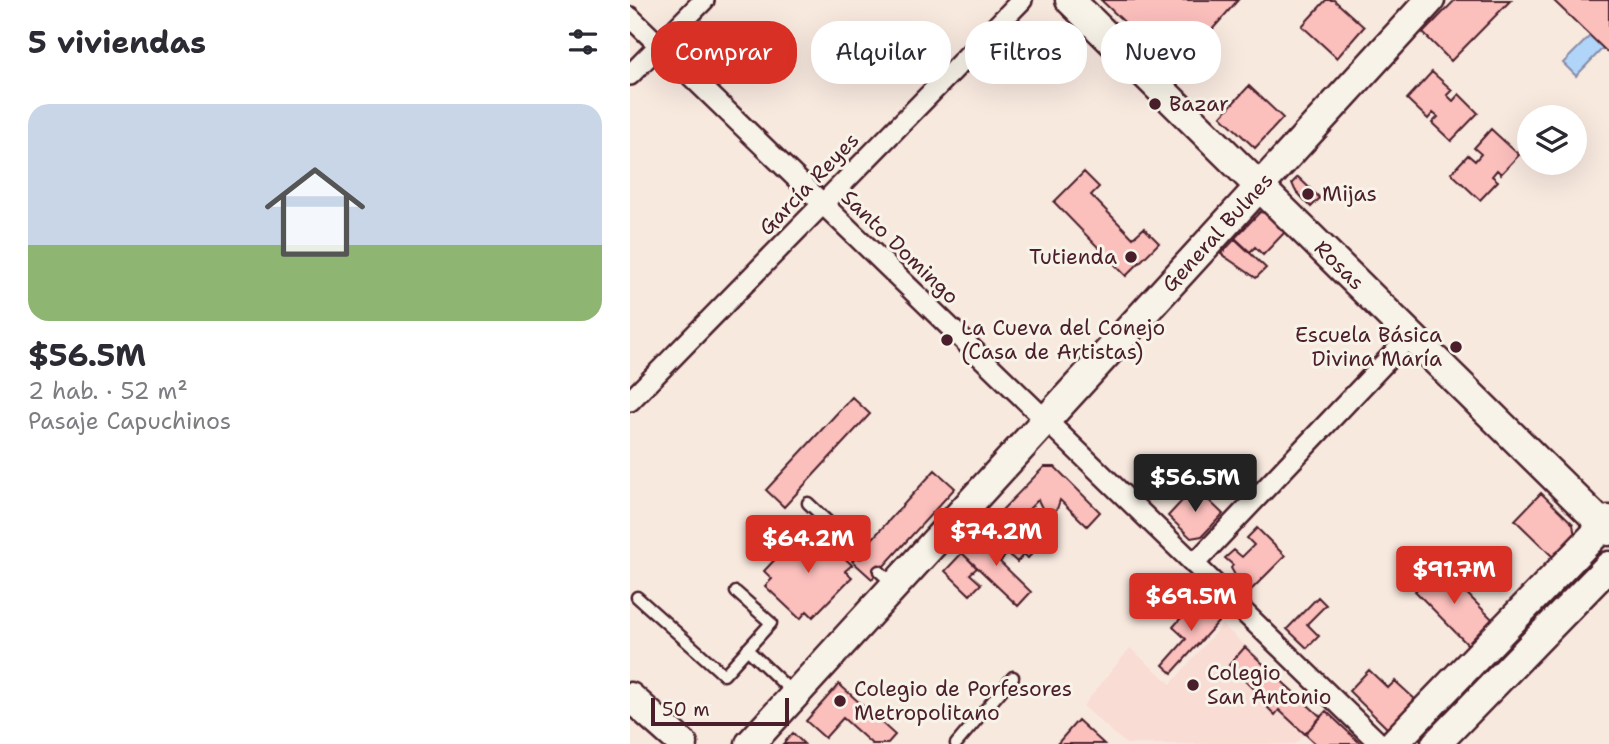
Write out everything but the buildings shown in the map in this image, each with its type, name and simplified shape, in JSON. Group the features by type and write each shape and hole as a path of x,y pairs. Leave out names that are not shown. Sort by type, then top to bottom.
{"street":[{"path":"683,21 704,0"},
{"name":"García Reyes","path":"630,401 1021,0"},
{"name":"Rosas","path":"1070,0 1607,525"},
{"name":"General Bulnes","path":"750,744 795,695 887,579 1047,421 1430,0"},
{"name":"Santo Domingo","path":"630,16 651,36"},
{"path":"630,75 651,54"},
{"name":"Santo Domingo","path":"700,84 1380,744"},
{"path":"1194,564 1411,335"},
{"path":"1393,744 1607,525"},
{"path":"1436,744 1609,566"},
{"path":"630,696 683,744"}],"lane":[{"path":"808,503 860,552"},
{"path":"637,597 724,675 771,623 736,592"},
{"path":"747,649 795,695"},
{"path":"956,744 1013,677"}],"shaded area":[{"name":"Colegio San Antonio","path":"1222,624 1321,717 1295,744 1126,744 1083,706 1130,648 1171,684"}],"water":[{"path":"1591,35 1604,47 1576,76 1563,63"}],"place":[{"name":"Bazar","path":"1155,104"},
{"name":"Mijas","path":"1308,194"},
{"name":"Tutienda","path":"1131,257"},
{"name":"La Cueva del Conejo (Casa de Artistas)","path":"947,340"},
{"name":"Escuela Básica Divina María","path":"1456,347"},
{"name":"Colegio San Antonio","path":"1193,685"},
{"name":"Colegio de Porfesores Metropolitano","path":"840,701"}]}
